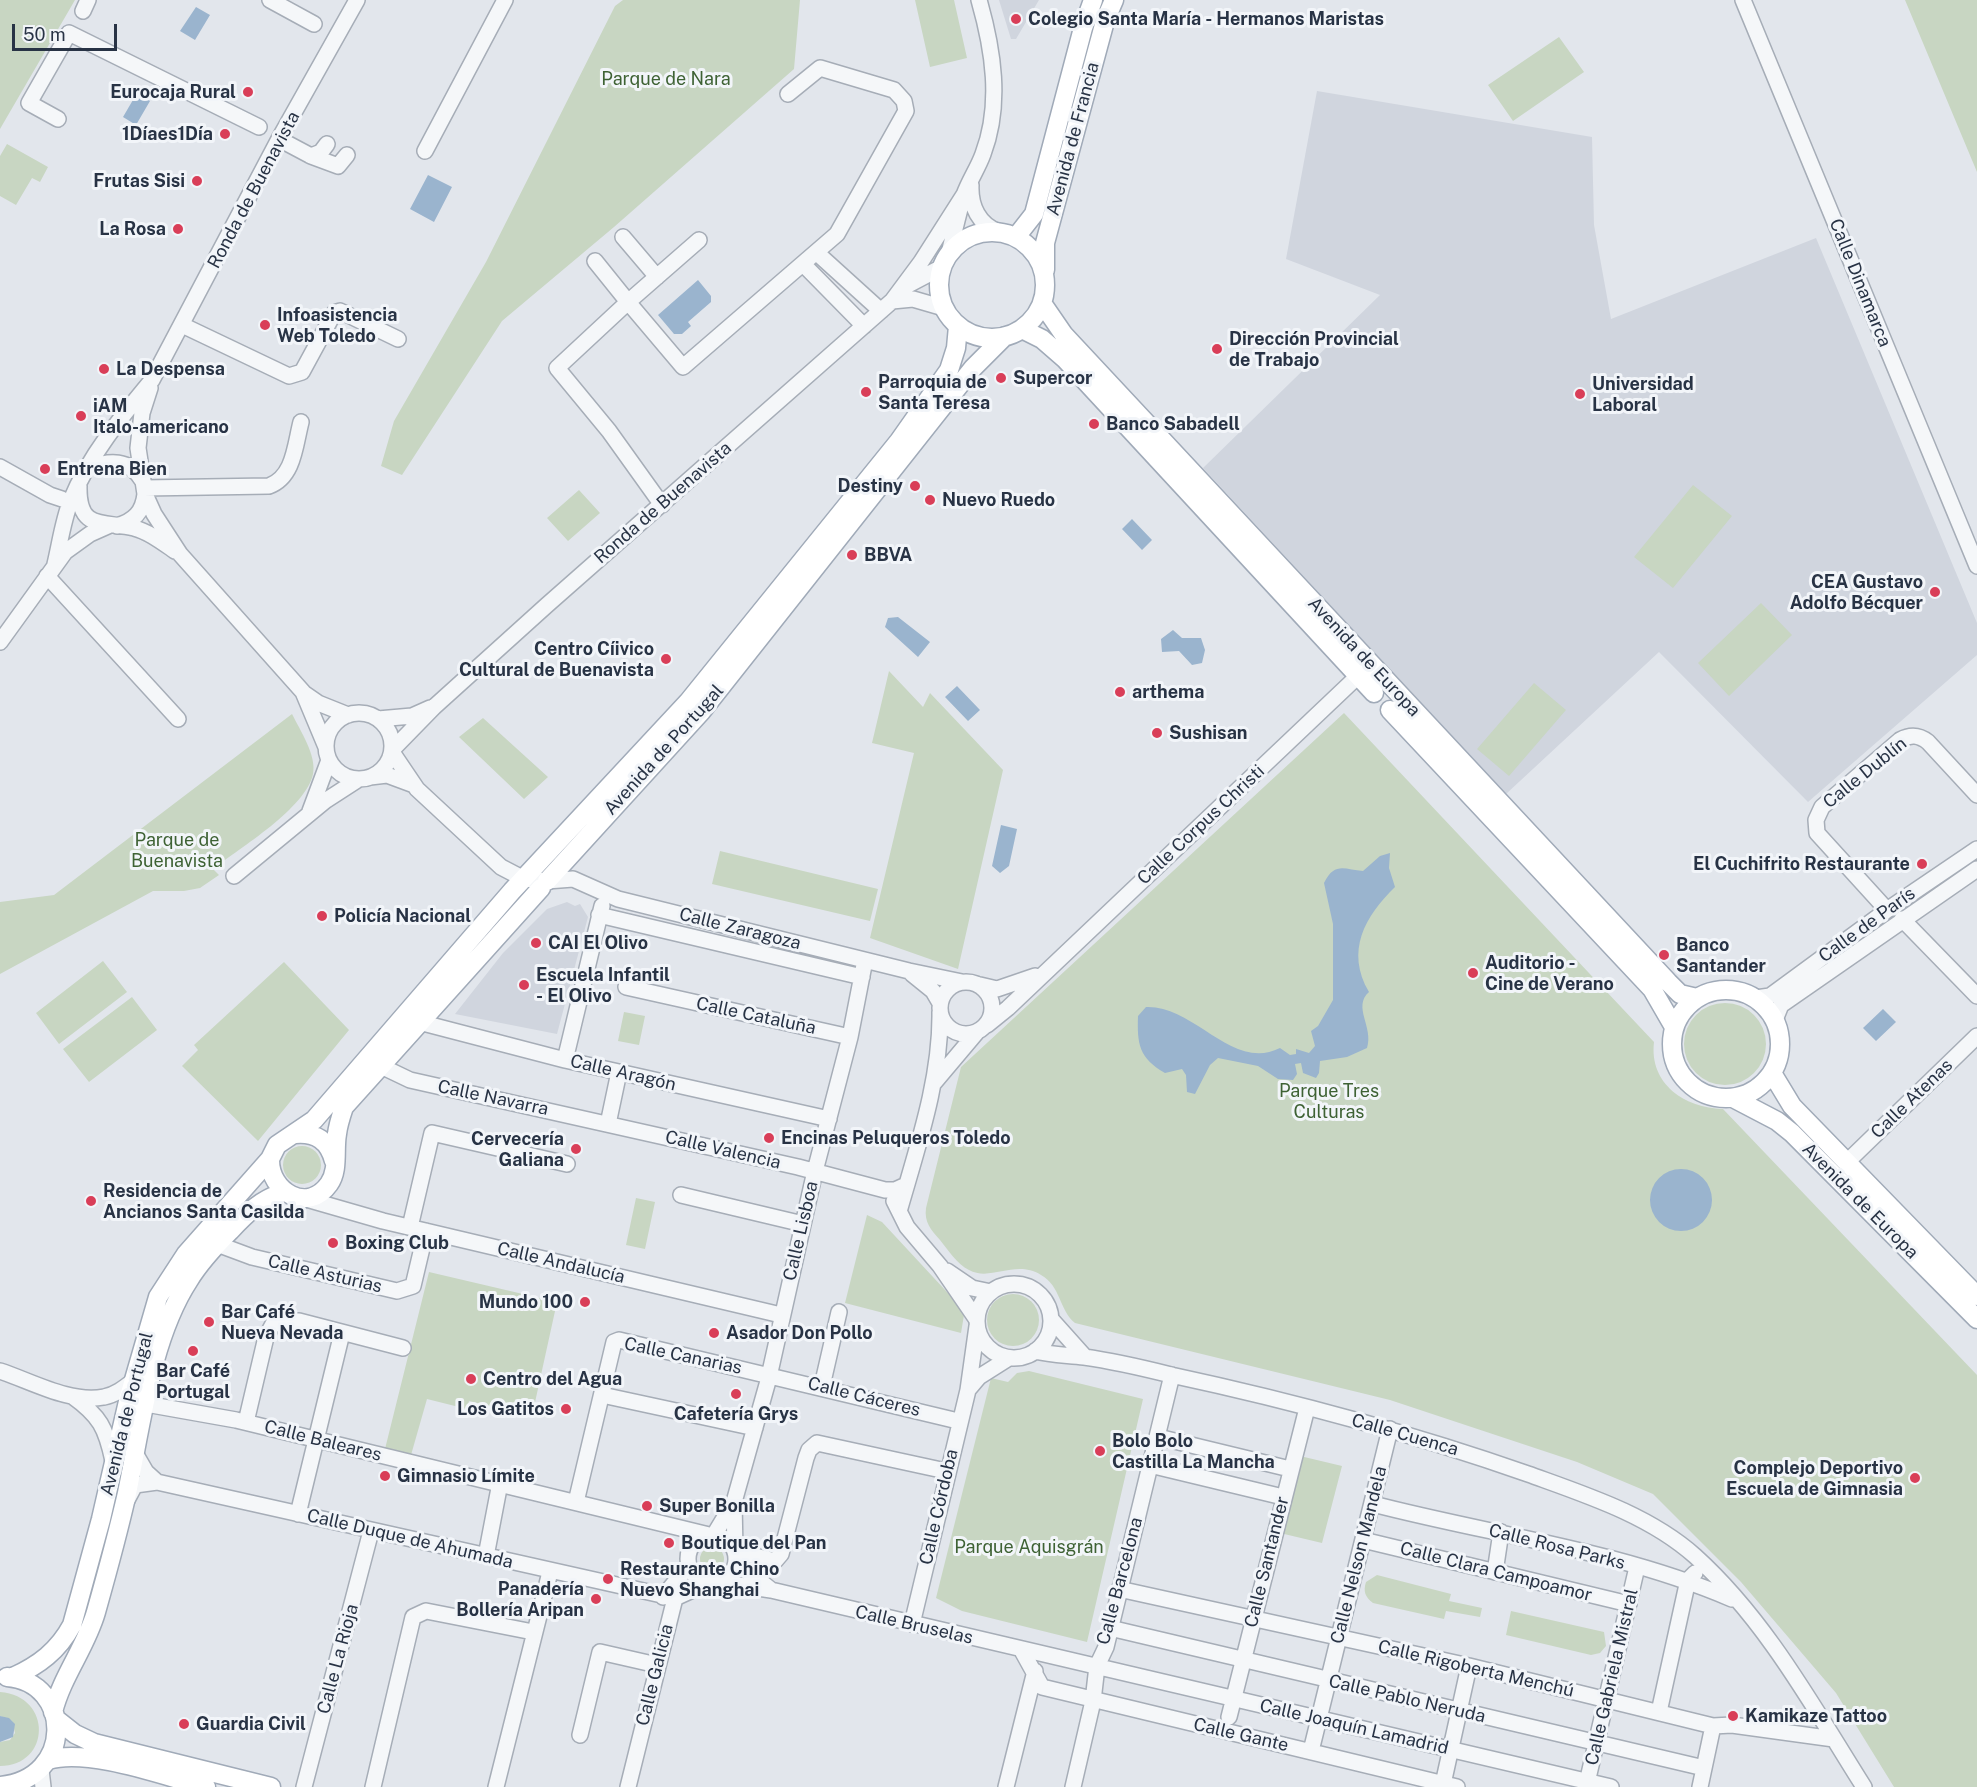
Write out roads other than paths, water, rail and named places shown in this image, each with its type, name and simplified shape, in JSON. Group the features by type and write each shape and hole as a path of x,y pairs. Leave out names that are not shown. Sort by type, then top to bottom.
{"main road":[{"name":"Avenida de Francia","path":"1007,234 1034,214 1083,28 1094,0"},
{"name":"Avenida de Francia","path":"1045,280 1045,243 1105,21 1114,0"},
{"path":"980,233 1007,234 1030,248 1041,263 1045,280 1042,303 1034,317 1022,329 1005,336 981,337 958,326 944,308 939,288 946,260 963,240 980,233"},
{"name":"Avenida de Europa","path":"1042,303 1064,335 1668,982 1680,994 1697,998"},
{"name":"Avenida de Portugal","path":"6,1677 47,1657 59,1646 72,1625 101,1519 133,1382 158,1297 174,1271 270,1159 277,1145 314,1120 524,879 688,702 898,441 949,370 956,348 958,326"},
{"name":"Avenida de Europa","path":"1022,329 1042,339 1065,359 1374,693"},
{"name":"Avenida de Portugal","path":"330,1183 335,1163 336,1136 344,1107 708,704 973,368 1005,336"},
{"name":"Avenida de Europa","path":"1390,710 1652,989 1674,1027 1671,1042 1672,1058 1689,1085 1702,1094 1717,1098 1733,1098 1777,1121 1792,1133 1977,1319"},
{"path":"1674,1027 1679,1016 1697,998 1711,992 1726,990 1742,992 1756,998 1775,1020 1780,1046 1772,1073 1762,1085 1749,1094 1733,1098"},
{"name":"Avenida de Europa","path":"1772,1073 1792,1106 1973,1286"},
{"path":"295,1134 317,1136 332,1152 335,1163"},
{"path":"270,1159 272,1178 284,1192 303,1198 323,1191 330,1183"},
{"name":"Avenida de Portugal","path":"44,1772 56,1740 54,1715 59,1690 89,1632 124,1504 160,1345 171,1315 188,1280 217,1244 254,1206 265,1198 284,1192"},
{"path":"6,1677 38,1689 54,1715 87,1740 271,1787"},
{"path":"59,1690 67,1718 87,1740"},
{"path":"1,1786 22,1782 44,1772 63,1756 90,1758 206,1787"}],"street":[{"path":"270,0 314,24"},
{"name":"Ronda de Buenavista","path":"51,570 68,510 79,484 128,409 152,380 279,139 357,0"},
{"path":"424,151 505,0"},
{"name":"Ronda de Buenavista","path":"392,751 434,707 546,605 662,506 864,326 886,306 901,288 965,193 987,142 995,87 988,37 979,0"},
{"name":"Calle Dinamarca","path":"1743,0 1977,566"},
{"path":"58,119 29,103 69,33 259,127"},
{"path":"595,261 683,367 803,264 818,254 837,234 906,111 904,101 894,90 820,68 788,94"},
{"path":"279,139 311,156 338,166 347,155"},
{"path":"311,156 321,152 327,144"},
{"name":"Ronda de Buenavista","path":"972,178 971,195 974,208 990,229 1007,234"},
{"name":"Ronda de Buenavista","path":"901,288 946,260 965,193"},
{"path":"623,237 657,277"},
{"path":"662,506 609,431 556,368 699,240"},
{"path":"818,254 886,306 913,299 944,308"},
{"path":"803,264 864,326"},
{"path":"182,325 289,375 302,372 334,313 340,311 398,339"},
{"name":"Ronda de Buenavista","path":"0,642 51,570 75,543 112,526 128,523 137,516 144,488 139,461 139,437 142,413 152,380"},
{"path":"144,488 268,486 280,482 289,468 301,422"},
{"name":"Ronda de Buenavista","path":"88,468 102,462 123,463 133,468 154,514 180,554 303,692 318,703 348,715"},
{"path":"0,467 50,495 62,499"},
{"name":"Ronda de Buenavista","path":"79,484 81,505 87,515 112,526 145,532 180,554"},
{"path":"51,570 178,719"},
{"name":"Calle Corpus Christi","path":"932,1085 982,1028 1008,1008 1043,972 1358,676"},
{"name":"Ronda de Buenavista","path":"303,692 328,753"},
{"name":"Avenida de Europa","path":"1374,693 1390,710"},
{"name":"Ronda de Buenavista","path":"378,719 412,716 434,707"},
{"path":"309,813 328,753 328,735 336,723 348,715 369,714 378,719 390,734 392,751 414,786 501,867 524,879"},
{"name":"Calle Dublín","path":"1887,910 1817,833 1816,820 1822,807 1900,740 1912,736 1920,736 1928,742 1977,795"},
{"path":"234,876 309,813 387,764 392,751"},
{"path":"328,753 335,768 348,777 387,776 414,786"},
{"name":"Calle de París","path":"1756,998 1770,996 1887,910 1977,849"},
{"path":"568,857 573,879"},
{"name":"Calle de París","path":"1775,1020 1781,1005 1977,869"},
{"name":"Calle Zaragoza","path":"524,879 544,884 573,879 618,899 909,972 962,982"},
{"path":"565,1060 606,894"},
{"name":"Calle Zaragoza","path":"599,915 862,976"},
{"path":"1902,919 1977,996"},
{"name":"Calle Lisboa","path":"712,1535 734,1502 770,1374 781,1315 815,1171 850,1037 865,960"},
{"name":"Calle Zaragoza","path":"909,972 933,991 940,1007"},
{"name":"Calle Corpus Christi","path":"980,985 997,989 1043,972"},
{"path":"940,1007 942,1019 953,1031 961,1034 982,1028 993,1011 990,996 980,985 962,982 948,989 940,1007 940,1033 932,1085 900,1208 901,1218 940,1266 977,1323 986,1346 1009,1358 1026,1356 1035,1351 1047,1337 1051,1319"},
{"name":"Calle Cataluña","path":"626,987 850,1037"},
{"name":"Calle Aragón","path":"419,1022 565,1060 829,1119"},
{"name":"Calle Atenas","path":"1847,1162 1977,1036"},
{"name":"Calle Navarra","path":"382,1063 387,1069 410,1080 608,1124"},
{"path":"608,1124 619,1072"},
{"name":"Calle Valencia","path":"608,1124 815,1171 885,1190"},
{"path":"410,1227 432,1133 567,1164"},
{"path":"330,1183 341,1210"},
{"path":"885,1190 895,1190 906,1185"},
{"path":"885,1190 900,1208"},
{"path":"681,1195 803,1224"},
{"name":"Calle Andalucía","path":"303,1198 426,1231 781,1315"},
{"name":"Calle Asturias","path":"217,1244 252,1257 397,1291 413,1286 426,1231"},
{"path":"940,1266 972,1288 991,1292"},
{"path":"977,1323 979,1308 991,1292 1012,1284 1034,1290 1043,1298 1051,1319 1085,1357"},
{"path":"822,1386 839,1312"},
{"path":"246,1422 266,1337 273,1324 299,1322 403,1348"},
{"name":"Calle Córdoba","path":"912,1624 946,1471 968,1390 977,1323"},
{"path":"298,1514 342,1334"},
{"name":"Calle Canarias","path":"576,1502 614,1342 619,1340 770,1374"},
{"name":"Calle Cuenca","path":"1035,1351 1085,1357 1172,1375 1390,1429 1502,1465 1627,1513 1671,1537 1704,1565"},
{"name":"Calle Córdoba","path":"968,1390 979,1377 1009,1358"},
{"path":"0,1371 69,1395 105,1397 133,1382"},
{"name":"Calle Cáceres","path":"770,1374 958,1421"},
{"name":"Calle Barcelona","path":"1073,1787 1093,1701 1097,1666 1110,1628 1172,1375"},
{"path":"69,1395 96,1416 106,1430 113,1461"},
{"path":"603,1395 755,1428"},
{"name":"Calle Baleares","path":"146,1404 246,1422 712,1535"},
{"name":"Calle Santander","path":"1229,1717 1252,1617 1306,1408"},
{"name":"Calle Nelson Mandela","path":"1311,1751 1390,1429"},
{"path":"1158,1437 1290,1469"},
{"path":"736,1557 775,1561 781,1554 806,1458 809,1450 817,1443 946,1471"},
{"path":"135,1453 146,1472 157,1482"},
{"path":"1150,1465 1283,1497"},
{"path":"124,1504 135,1485 157,1482"},
{"name":"Calle Duque de Ahumada","path":"157,1482 669,1597"},
{"path":"486,1557 500,1483"},
{"name":"Calle Lisboa","path":"734,1502 736,1557"},
{"name":"Calle Rosa Parks","path":"1372,1504 1501,1532 1688,1580 1738,1602"},
{"name":"Calle La Rioja","path":"304,1787 371,1531"},
{"path":"1495,1572 1501,1532"},
{"path":"712,1535 724,1537 736,1557 732,1573 713,1583 669,1597 688,1566 690,1547 698,1539 712,1535"},
{"name":"Calle Clara Campoamor","path":"1363,1540 1629,1604"},
{"name":"Calle Bruselas","path":"736,1557 771,1590"},
{"path":"1659,1712 1688,1580 1704,1565"},
{"name":"Calle Rosa Parks","path":"1704,1565 1769,1641 1864,1787"},
{"path":"688,1566 693,1575 713,1583"},
{"name":"Calle Gabriela Mistral","path":"1586,1784 1637,1567"},
{"path":"496,1787 533,1632 550,1572"},
{"name":"Calle Bruselas","path":"713,1583 771,1590 1097,1666"},
{"name":"Calle Rigoberta Menchú","path":"1119,1589 1469,1666 1713,1726 1732,1725 1834,1739"},
{"name":"Calle Galicia","path":"628,1787 657,1665 669,1597"},
{"path":"373,1787 413,1617 426,1611 533,1632"},
{"name":"Calle Pablo Neruda","path":"1110,1628 1704,1768"},
{"path":"1022,1649 1035,1671"},
{"path":"580,1735 600,1652 657,1665"},
{"path":"1006,1787 1035,1671 1045,1661 1056,1657"},
{"name":"Calle Joaquín Lamadrid","path":"1097,1666 1586,1784 1611,1787"},
{"path":"1450,1785 1452,1750 1469,1666"},
{"name":"Calle Gante","path":"1035,1671 1042,1687 1450,1785"},
{"path":"1700,1787 1713,1726"}],"water":[{"path":"196,7 210,15 195,40 180,31"},
{"path":"137,93 150,101 136,125 123,117"},
{"path":"428,175 452,187 434,222 410,209"},
{"path":"698,280 711,296 711,302 688,322 691,326 682,334 674,334 658,315"},
{"path":"1132,519 1152,540 1142,550 1122,529"},
{"path":"898,617 930,642 918,657 885,627 888,618"},
{"path":"1173,630 1182,638 1201,638 1205,650 1202,663 1192,665 1179,651 1162,652 1161,639"},
{"path":"957,686 980,710 968,721 945,697"},
{"path":"1001,825 1017,829 1009,866 1000,873 992,866"},
{"path":"1390,853 1389,868 1395,887 1367,922 1359,948 1362,977 1369,992 1362,1004 1368,1032 1367,1048 1347,1057 1320,1061 1316,1078 1303,1073 1301,1063 1295,1064 1297,1074 1293,1080 1278,1079 1258,1066 1218,1058 1210,1065 1195,1094 1187,1092 1186,1075 1182,1069 1165,1073 1150,1062 1141,1049 1138,1035 1138,1016 1146,1007 1164,1009 1181,1016 1229,1045 1246,1051 1262,1053 1280,1048 1290,1055 1296,1054 1296,1049 1309,1053 1315,1046 1311,1031 1318,1026 1333,1000 1333,924 1324,883 1336,869 1363,871 1380,856"},
{"path":"1883,1009 1896,1022 1876,1041 1863,1028"},
{"path":"1675,1169 1687,1169 1703,1178 1710,1188 1712,1200 1710,1212 1703,1222 1687,1231 1675,1231 1664,1226 1655,1217 1650,1206 1650,1194 1655,1183 1664,1174"},
{"path":"0,1716 9,1718 15,1724 13,1737 0,1742"}],"place":[{"name":"Colegio Santa María - Hermanos Maristas","path":"1016,19"},
{"name":"Eurocaja Rural","path":"248,92"},
{"name":"1Díaes1Día","path":"225,134"},
{"name":"Frutas Sisi","path":"197,181"},
{"name":"La Rosa","path":"178,229"},
{"name":"Infoasistencia Web Toledo","path":"265,325"},
{"name":"Dirección Provincial de Trabajo","path":"1217,349"},
{"name":"La Despensa","path":"104,369"},
{"name":"Supercor","path":"1001,378"},
{"name":"Parroquia de Santa Teresa","path":"866,392"},
{"name":"Universidad Laboral","path":"1580,394"},
{"name":"iAM Italo-americano","path":"81,416"},
{"name":"Banco Sabadell","path":"1094,424"},
{"name":"Entrena Bien","path":"45,469"},
{"name":"Destiny","path":"915,486"},
{"name":"Nuevo Ruedo","path":"930,500"},
{"name":"BBVA","path":"852,555"},
{"name":"CEA Gustavo Adolfo Bécquer","path":"1935,592"},
{"name":"Centro Cíivico Cultural de Buenavista","path":"666,659"},
{"name":"arthema","path":"1120,692"},
{"name":"Sushisan","path":"1157,733"},
{"name":"El Cuchifrito Restaurante","path":"1922,864"},
{"name":"Policía Nacional","path":"322,916"},
{"name":"CAI El Olivo","path":"536,943"},
{"name":"Banco Santander","path":"1664,955"},
{"name":"Auditorio - Cine de Verano","path":"1473,973"},
{"name":"Escuela Infantil - El Olivo","path":"524,985"},
{"name":"Encinas Peluqueros Toledo","path":"769,1138"},
{"name":"Cervecería Galiana","path":"576,1149"},
{"name":"Residencia de Ancianos Santa Casilda","path":"91,1201"},
{"name":"Boxing Club","path":"333,1243"},
{"name":"Mundo 100","path":"585,1302"},
{"name":"Bar Café Nueva Nevada","path":"209,1322"},
{"name":"Asador Don Pollo","path":"714,1333"},
{"name":"Bar Café Portugal","path":"193,1351"},
{"name":"Centro del Agua","path":"471,1379"},
{"name":"Cafetería Grys","path":"736,1394"},
{"name":"Los Gatitos","path":"566,1409"},
{"name":"Bolo Bolo Castilla La Mancha","path":"1100,1451"},
{"name":"Gimnasio Límite","path":"385,1476"},
{"name":"Complejo Deportivo Escuela de Gimnasia","path":"1915,1478"},
{"name":"Super Bonilla","path":"647,1506"},
{"name":"Boutique del Pan","path":"669,1543"},
{"name":"Restaurante Chino Nuevo Shanghai","path":"608,1579"},
{"name":"Panadería Bollería Aripan","path":"596,1599"},
{"name":"Kamikaze Tattoo","path":"1733,1716"},
{"name":"Guardia Civil","path":"184,1724"}],"park label":[{"name":"Parque de Nara","path":"666,79"},
{"name":"Parque de Buenavista","path":"177,850"},
{"name":"Parque Tres Culturas","path":"1329,1101"},
{"name":"Parque Aquisgrán","path":"1029,1547"}]}
